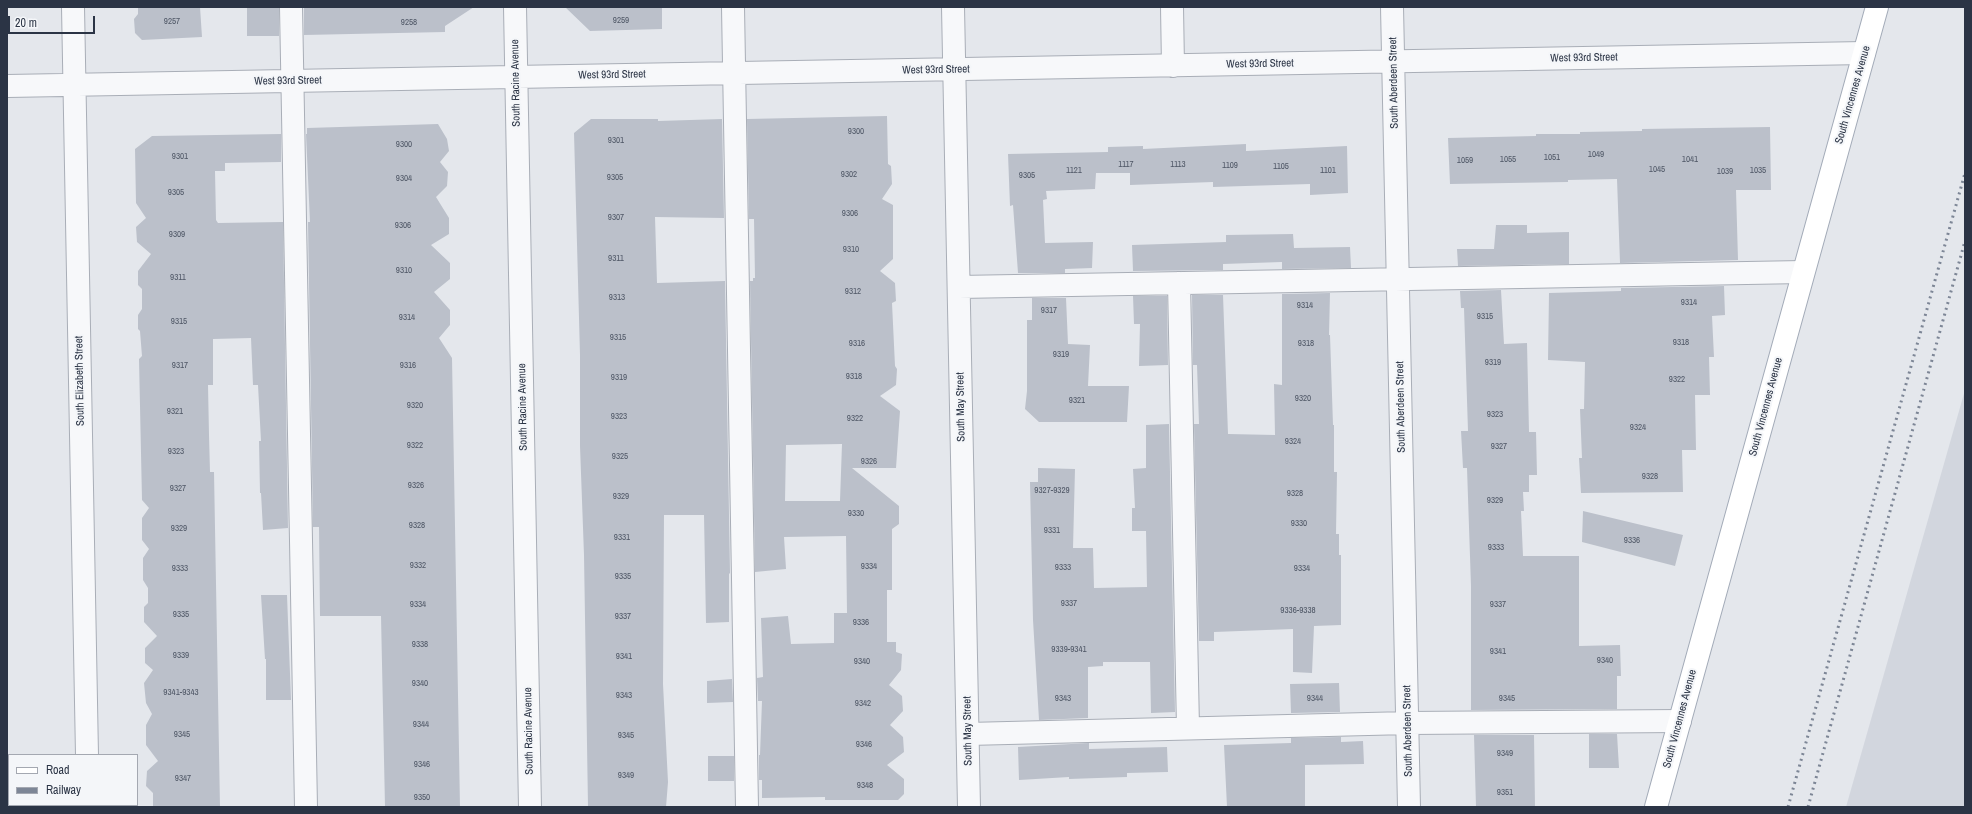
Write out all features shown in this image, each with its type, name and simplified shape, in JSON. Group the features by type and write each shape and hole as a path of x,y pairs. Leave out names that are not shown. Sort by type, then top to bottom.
{"main road":[{"name":"South Vincennes Avenue","path":"1656,807 1877,7"}],"street":[{"name":"South Elizabeth Street","path":"73,7 87,754"},
{"path":"291,7 306,807"},
{"name":"South Racine Avenue","path":"515,7 530,807"},
{"path":"733,7 747,807"},
{"name":"South May Street","path":"953,7 969,807"},
{"path":"1172,7 1173,66"},
{"name":"South Aberdeen Street","path":"1392,7 1409,807"},
{"name":"West 93rd Street","path":"7,86 1864,53"},
{"path":"959,287 1803,272"},
{"path":"1179,283 1188,728"},
{"path":"968,734 1408,723 1680,720"}],"shaded area":[{"path":"1965,390 1965,807 1846,807"}],"building":[{"path":"138,7 200,7 202,37 142,40 135,33 134,19 138,14"},
{"path":"247,7 279,7 279,36 247,36"},
{"path":"304,7 474,7 445,26 445,32 304,35"},
{"path":"565,7 662,7 662,29 590,31"},
{"path":"887,116 888,164 891,166 892,184 882,199 893,205 893,259 880,271 895,283 896,301 892,303 895,366 897,369 896,385 880,396 900,411 896,468 852,468 899,506 899,524 892,529 892,590 887,590 887,642 896,642 896,652 902,654 901,670 889,685 902,696 903,711 890,725 903,737 904,752 887,765 904,779 904,794 898,800 825,800 825,797 762,798 762,780 759,780 759,755 762,701 758,701 757,678 763,677 761,618 788,616 791,644 834,643 834,613 847,613 846,536 784,537 786,569 755,572 750,281 753,281 753,278 755,278 754,219 749,219 747,119","holes":["842,444 840,501 785,501 786,445"]},
{"path":"591,119 658,119 658,121 722,119 724,218 655,217 657,283 725,281 730,573 729,622 706,623 704,515 664,515 663,684 668,782 666,807 588,807 584,555 580,446 580,355 574,133"},
{"path":"438,124 447,139 449,151 440,162 448,172 447,186 436,197 449,218 449,234 431,245 450,263 450,279 434,292 450,310 450,325 439,338 452,358 460,807 385,807 381,616 320,616 319,527 313,527 308,222 310,222 306,134 307,128"},
{"path":"1770,127 1771,190 1736,190 1738,260 1620,263 1617,179 1568,180 1568,182 1450,184 1448,138 1536,136 1536,134 1580,134 1580,132 1642,131 1642,129"},
{"path":"281,134 281,162 225,163 225,171 215,171 216,220 218,223 283,222 288,528 263,530 260,493 259,441 261,441 258,385 253,385 251,338 213,339 213,385 208,385 210,472 214,472 220,807 153,807 153,793 146,786 147,771 158,761 146,745 146,725 152,714 146,703 144,683 153,670 145,663 145,648 157,636 144,622 144,607 148,603 148,588 143,580 143,558 149,549 142,540 142,518 149,508 142,500 139,359 142,356 140,331 138,329 138,315 142,309 142,289 138,285 138,271 151,254 137,242 136,227 146,218 136,203 135,149 152,136"},
{"path":"1246,144 1246,151 1347,146 1348,193 1310,195 1310,184 1213,187 1213,182 1130,185 1130,173 1096,173 1095,189 1046,191 1047,199 1043,200 1045,243 1093,242 1092,268 1065,269 1065,273 1018,273 1013,205 1010,206 1008,154 1108,152 1108,147 1143,146 1143,149"},
{"path":"1496,225 1527,225 1527,233 1569,232 1569,264 1458,266 1457,249 1494,249"},
{"path":"1293,234 1294,248 1350,247 1351,268 1282,269 1282,262 1223,264 1223,270 1133,271 1132,245 1226,242 1226,235"},
{"path":"1724,286 1725,315 1712,316 1714,357 1709,357 1710,395 1695,395 1696,450 1682,450 1683,492 1581,493 1579,458 1582,458 1580,409 1584,409 1585,362 1548,360 1549,293 1621,291 1621,288"},
{"path":"1501,290 1504,344 1527,343 1529,432 1536,432 1537,475 1529,475 1529,492 1523,492 1524,511 1521,511 1523,556 1579,556 1579,646 1620,645 1621,676 1617,676 1617,709 1471,710 1471,586 1467,468 1463,468 1461,431 1468,431 1464,308 1461,308 1460,291"},
{"path":"1330,293 1329,335 1334,425 1334,472 1337,472 1336,534 1339,534 1339,555 1341,555 1341,625 1314,626 1312,673 1293,672 1293,629 1214,632 1214,641 1199,641 1194,424 1199,424 1197,365 1193,365 1192,295 1223,295 1228,434 1275,435 1274,384 1282,385 1282,294"},
{"path":"1133,296 1167,296 1168,365 1139,366 1140,324 1134,324"},
{"path":"1032,298 1066,298 1068,344 1090,345 1088,386 1129,386 1127,422 1039,422 1025,409 1027,391 1027,320 1032,320"},
{"path":"1169,424 1175,712 1151,713 1150,662 1103,662 1103,666 1088,667 1088,718 1039,720 1033,620 1030,482 1038,482 1038,468 1075,469 1073,548 1093,548 1094,588 1147,587 1146,531 1132,531 1132,508 1135,508 1133,469 1146,468 1146,425"},
{"path":"1583,511 1683,535 1675,566 1582,542"},
{"path":"261,595 287,595 291,700 266,700 266,659"},
{"path":"732,679 733,702 707,703 707,681"},
{"path":"1339,683 1340,712 1291,713 1290,684"},
{"path":"1589,734 1617,734 1619,768 1589,768"},
{"path":"1474,735 1534,735 1535,807 1476,807"},
{"path":"1341,737 1341,742 1363,741 1364,764 1305,765 1305,807 1227,807 1224,745 1291,743 1291,738"},
{"path":"1089,743 1089,749 1167,747 1168,772 1127,773 1127,777 1069,779 1069,777 1019,780 1018,747"},
{"path":"708,756 734,756 734,781 708,781"}],"railway":[{"path":"1788,807 1965,173"},
{"path":"1808,807 1965,241"}]}
